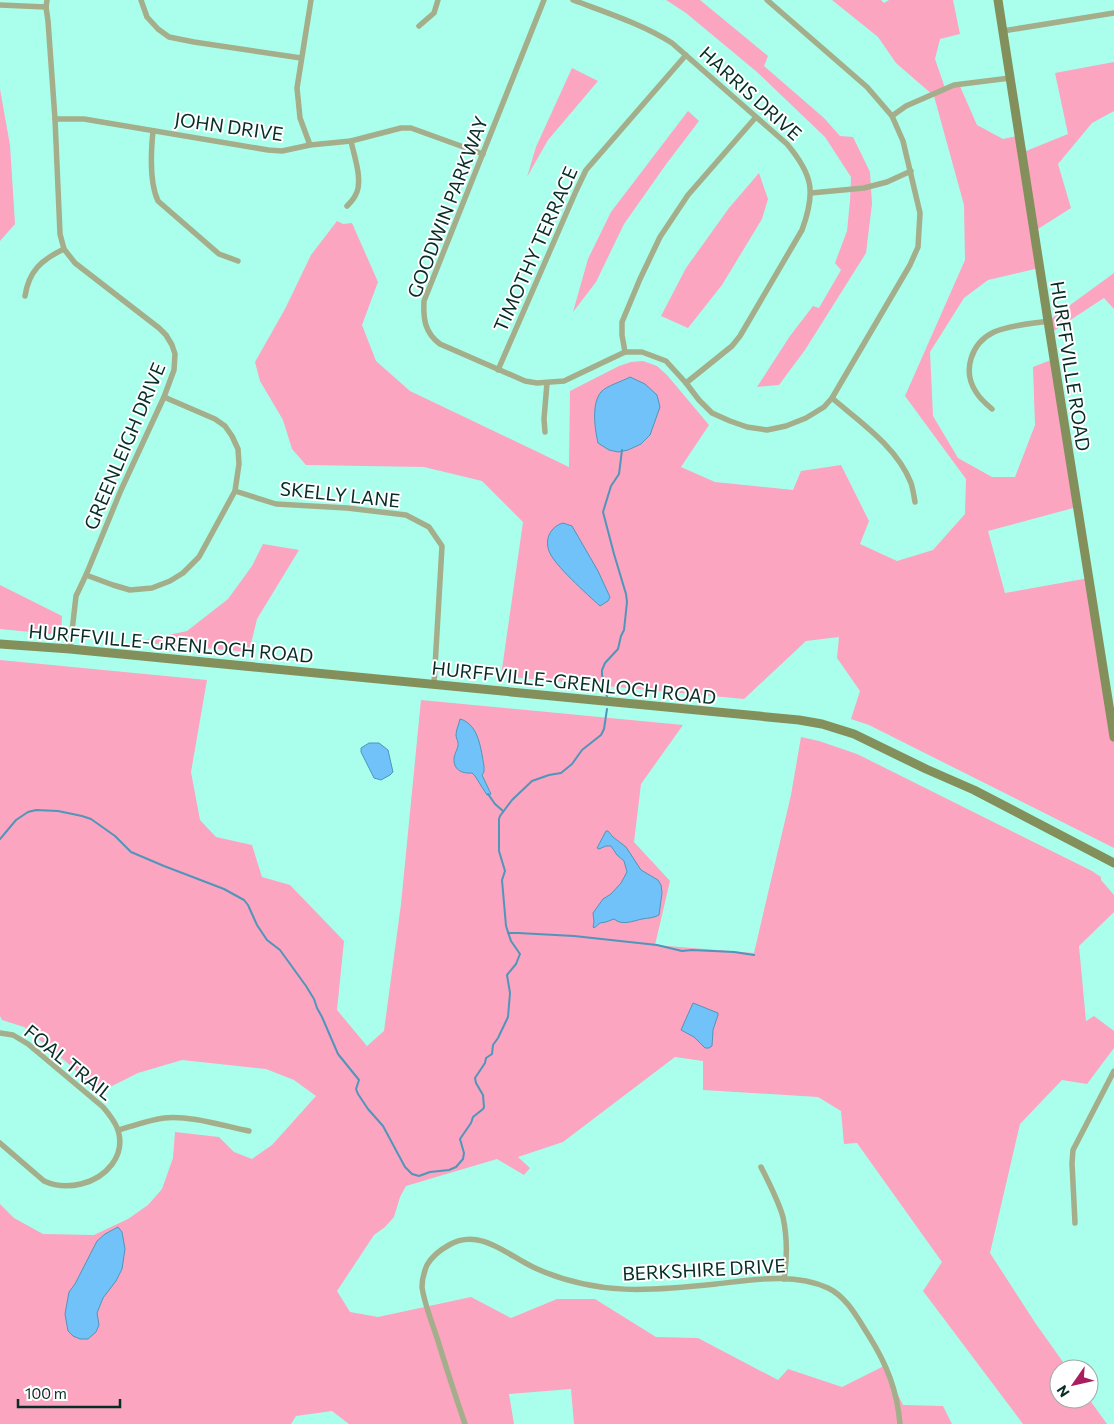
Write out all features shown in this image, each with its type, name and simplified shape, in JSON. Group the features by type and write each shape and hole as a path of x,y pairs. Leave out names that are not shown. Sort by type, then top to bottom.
{"main road":[{"name":"HURFFVILLE ROAD","path":"998,0 1114,737"},
{"name":"HURFFVILLE-GRENLOCH ROAD","path":"0,644 434,684 799,720 822,724 854,734 926,770 974,790 1114,862"}],"street":[{"path":"25,296 27,284 37,267 64,249 60,234 47,0"},
{"path":"142,0 147,17 158,29 170,37 301,58"},
{"path":"310,145 300,118 297,88 311,0"},
{"path":"419,26 434,13 438,0"},
{"name":"GOODWIN PARKWAY","path":"544,0 424,301 423,315 428,333 432,339 524,381 537,383 564,381 625,352"},
{"name":"HARRIS DRIVE","path":"573,0 641,27 672,43 787,144 807,173 811,193 809,211 802,230 740,336 732,346 686,383"},
{"path":"756,117 688,195 660,237 622,322 622,335 625,352 642,352 666,361 712,413 746,427 767,430 786,426 806,418 824,407 832,398 910,265 918,247 920,213 903,141 892,116 867,87 767,0"},
{"path":"0,5 46,8"},
{"path":"1003,31 1114,13"},
{"name":"TIMOTHY TERRACE","path":"498,370 586,170 686,55"},
{"path":"892,116 906,106 954,85 1010,78"},
{"name":"JOHN DRIVE","path":"55,119 84,119 282,151 310,145 351,140 401,128 412,128 483,154"},
{"path":"153,130 151,151 155,194 158,201 219,254 238,261"},
{"path":"347,206 355,197 359,188 351,140"},
{"path":"811,193 864,188 888,182 911,171"},
{"name":"GREENLEIGH DRIVE","path":"64,249 75,263 159,328 172,345 176,362 164,397 121,490 76,596 70,649"},
{"path":"992,409 975,391 970,376 970,360 976,348 983,339 1005,328 1048,321"},
{"path":"545,432 544,419 547,382"},
{"path":"86,575 130,590 152,588 170,581 183,573 199,557 235,491 239,464 238,449 225,426 215,419 164,397"},
{"path":"832,398 896,456 912,484 915,502"},
{"name":"SKELLY LANE","path":"235,491 276,504 347,508 406,515 429,527 442,546 434,684"},
{"name":"FOAL TRAIL","path":"0,1033 13,1035 28,1044 103,1107 113,1119 118,1130"},
{"path":"1075,1223 1072,1150 1114,1071"},
{"path":"0,1143 44,1181 59,1186 66,1186 90,1182 112,1166 119,1149 118,1130 163,1118 176,1118 249,1132"},
{"path":"761,1168 783,1218 786,1264 784,1279"},
{"name":"BERKSHIRE DRIVE","path":"465,1424 422,1288 428,1265 441,1249 453,1242 472,1238 498,1247 553,1275 600,1288 649,1290 784,1279 811,1281 830,1289 844,1300 878,1350 895,1390 900,1424"}],"shaded area":[{"path":"666,0 700,0 768,56 764,66 824,118 840,136 853,137 870,172 872,204 866,253 805,350 779,385 757,387 790,336 813,306 819,308 841,270 835,263 847,231 851,177 825,137 757,72 686,13"},
{"path":"832,0 881,0 884,3 889,0 953,0 960,34 940,39 935,59 945,88 959,84 977,125 1003,139 1022,135 1026,151 1068,134 1055,73 1114,62 1114,111 1092,123 1058,164 1071,208 1038,229 1043,267 988,280 964,298 930,352 933,416 958,458 992,477 1015,477 1035,425 1033,367 1056,358 1077,507 988,531 1005,593 1089,578 1114,730 1114,848 869,725 851,719 860,691 837,658 839,637 806,641 744,699 501,676 523,522 482,481 424,467 306,465 292,449 283,420 260,381 255,362 285,309 311,255 337,221 343,224 352,223 378,282 362,325 376,361 410,391 569,467 570,391 619,366 643,361 657,366 667,375 709,425 681,467 715,482 793,490 801,471 841,465 869,521 860,544 897,561 933,550 965,514 966,479 905,396 965,260 964,205 934,96 896,63 878,37"},
{"path":"572,68 598,81 548,140 527,177 536,147"},
{"path":"0,89 10,145 15,224 0,241"},
{"path":"688,111 699,121 624,224 596,282 573,312 588,259 611,212"},
{"path":"759,173 768,199 762,219 722,285 688,328 661,316 686,268 729,208"},
{"path":"1114,273 1114,309 1104,298 1052,332 1051,319"},
{"path":"263,544 299,550 257,619 249,652 136,642 187,631 228,599 252,566"},
{"path":"0,585 62,616 61,635 0,629"},
{"path":"0,660 207,680 191,772 200,820 216,837 252,845 262,877 290,885 344,941 337,1010 367,1046 384,1031 401,904 421,700 683,725 641,784 634,842 670,881 655,945 754,953 791,795 801,737 857,754 1092,871 1101,877 1101,880 1114,895 1114,912 1079,946 1086,1021 1094,1016 1114,1031 1114,1048 1087,1084 1062,1080 1020,1124 990,1253 1061,1359 1049,1359 1049,1409 1096,1409 1107,1424 1023,1424 923,1291 942,1262 857,1143 844,1144 841,1111 818,1097 703,1090 703,1061 675,1057 563,1142 518,1157 530,1168 524,1175 497,1159 406,1186 400,1197 394,1217 374,1235 337,1291 350,1312 378,1317 471,1297 511,1318 557,1299 595,1299 656,1337 698,1338 778,1380 788,1369 842,1387 884,1366 903,1405 943,1406 952,1424 574,1424 571,1389 509,1394 514,1424 349,1424 332,1411 296,1416 291,1424 0,1424 0,1204 14,1218 43,1234 94,1235 128,1219 148,1205 162,1189 173,1158 175,1132 219,1137 234,1152 252,1159 272,1145 316,1096 294,1080 266,1069 182,1060 138,1073 98,1093 71,1066 24,1027 2,1020 0,1016"}],"water":[{"path":"630,377 645,384 657,395 660,407 650,435 641,444 618,452 609,450 598,443 595,424 596,403 603,390"},
{"path":"563,523 572,526 598,571 610,597 608,601 600,606 557,564 549,551 548,539 551,531"},
{"path":"460,719 471,726 478,738 484,766 482,775 491,794 487,795 472,773 464,773 456,768 454,758 458,745 456,733"},
{"path":"369,743 379,743 388,750 393,772 381,780 374,778 361,752 361,748"},
{"path":"606,831 626,847 641,870 658,880 662,893 659,915 628,922 620,922 614,919 593,927 593,913 603,899 611,894 621,883 627,872 624,861 611,846 597,848"},
{"path":"693,1003 718,1013 713,1030 712,1046 709,1048 705,1048 694,1037 681,1030"},
{"path":"118,1227 122,1232 125,1249 122,1269 116,1281 103,1298 97,1313 99,1325 96,1332 88,1339 80,1339 68,1331 65,1314 69,1292 97,1241"}],"waterway":[{"path":"607,697 602,670 605,663 618,649 624,630 627,602 603,512 611,486 619,474 622,450"},
{"path":"0,839 16,820 28,812 36,810 58,811 82,816 91,819 115,836 131,852 224,889 244,900 267,940 280,950 314,999 338,1054 359,1080 356,1089 358,1094 383,1126 405,1167 412,1174 419,1176 430,1172 449,1170 456,1167 463,1159 464,1153 460,1139 473,1117 484,1107 483,1095 475,1078 485,1063 486,1058 492,1054 493,1045 508,1017 510,993 507,975 516,964 520,954 511,941 506,926 502,880 505,871 499,851 500,816 512,800 532,781 561,773 572,764 582,750 601,735 604,729 607,709"},
{"path":"488,794 503,811"},
{"path":"508,933 574,936 657,945 682,951 734,952 754,955"}]}
